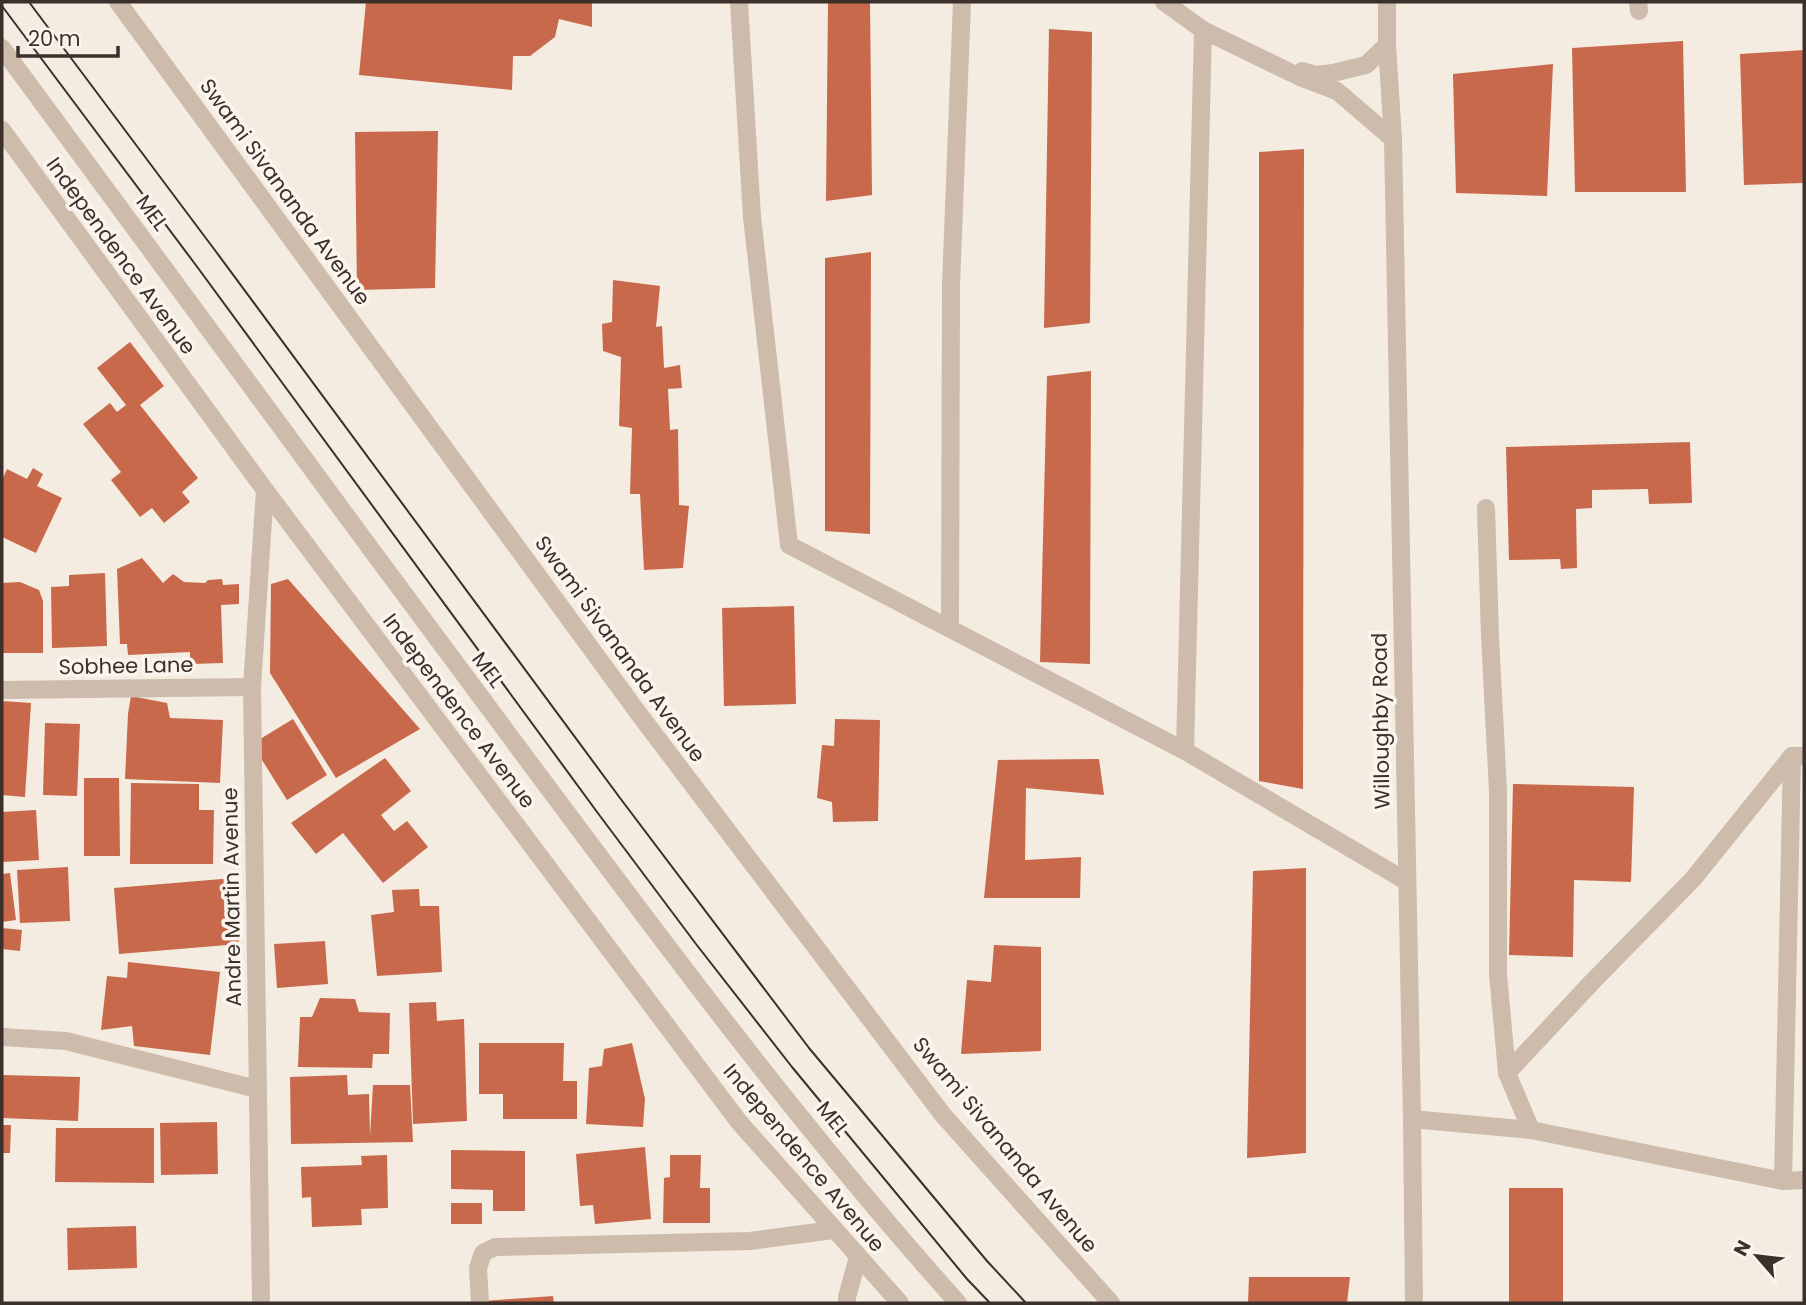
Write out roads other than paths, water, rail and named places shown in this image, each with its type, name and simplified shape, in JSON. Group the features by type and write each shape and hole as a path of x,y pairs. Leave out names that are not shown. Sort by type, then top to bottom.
{"street":[{"name":"Swami Sivananda Avenue","path":"118,2 631,703 943,1115 1111,1303"},
{"path":"739,2 752,217 789,545 1185,751 1406,881"},
{"path":"950,628 951,285 962,2"},
{"path":"1164,2 1203,30 1300,77 1337,91 1393,139"},
{"name":"Willoughby Road","path":"1387,2 1393,139 1412,1119 1413,1303"},
{"path":"1185,751 1203,30"},
{"path":"1269,62 1316,75 1333,73 1366,65 1387,45"},
{"name":"MEL","path":"2,48 672,955 898,1234 958,1303"},
{"name":"Independence Avenue","path":"2,130 265,490 739,1122 900,1303"},
{"name":"Andre Martin Avenue","path":"261,1303 252,687 265,490"},
{"path":"1486,508 1498,792 1498,974 1507,1073 1531,1130"},
{"name":"Sobhee Lane","path":"2,690 252,687"},
{"path":"1507,1073 1693,879 1798,756"},
{"path":"1783,1181 1798,756"},
{"path":"2,1037 66,1041 257,1089"},
{"path":"1412,1119 1531,1130 1783,1181 1804,1180"},
{"path":"480,1303 478,1268 482,1253 495,1247 750,1241 833,1230"},
{"path":"848,1303 847,1297 858,1257"}],"tram line":[{"path":"29,2 809,1048 987,1261 1026,1303"},
{"path":"2,6 696,944 792,1067 967,1279 990,1303"}]}
